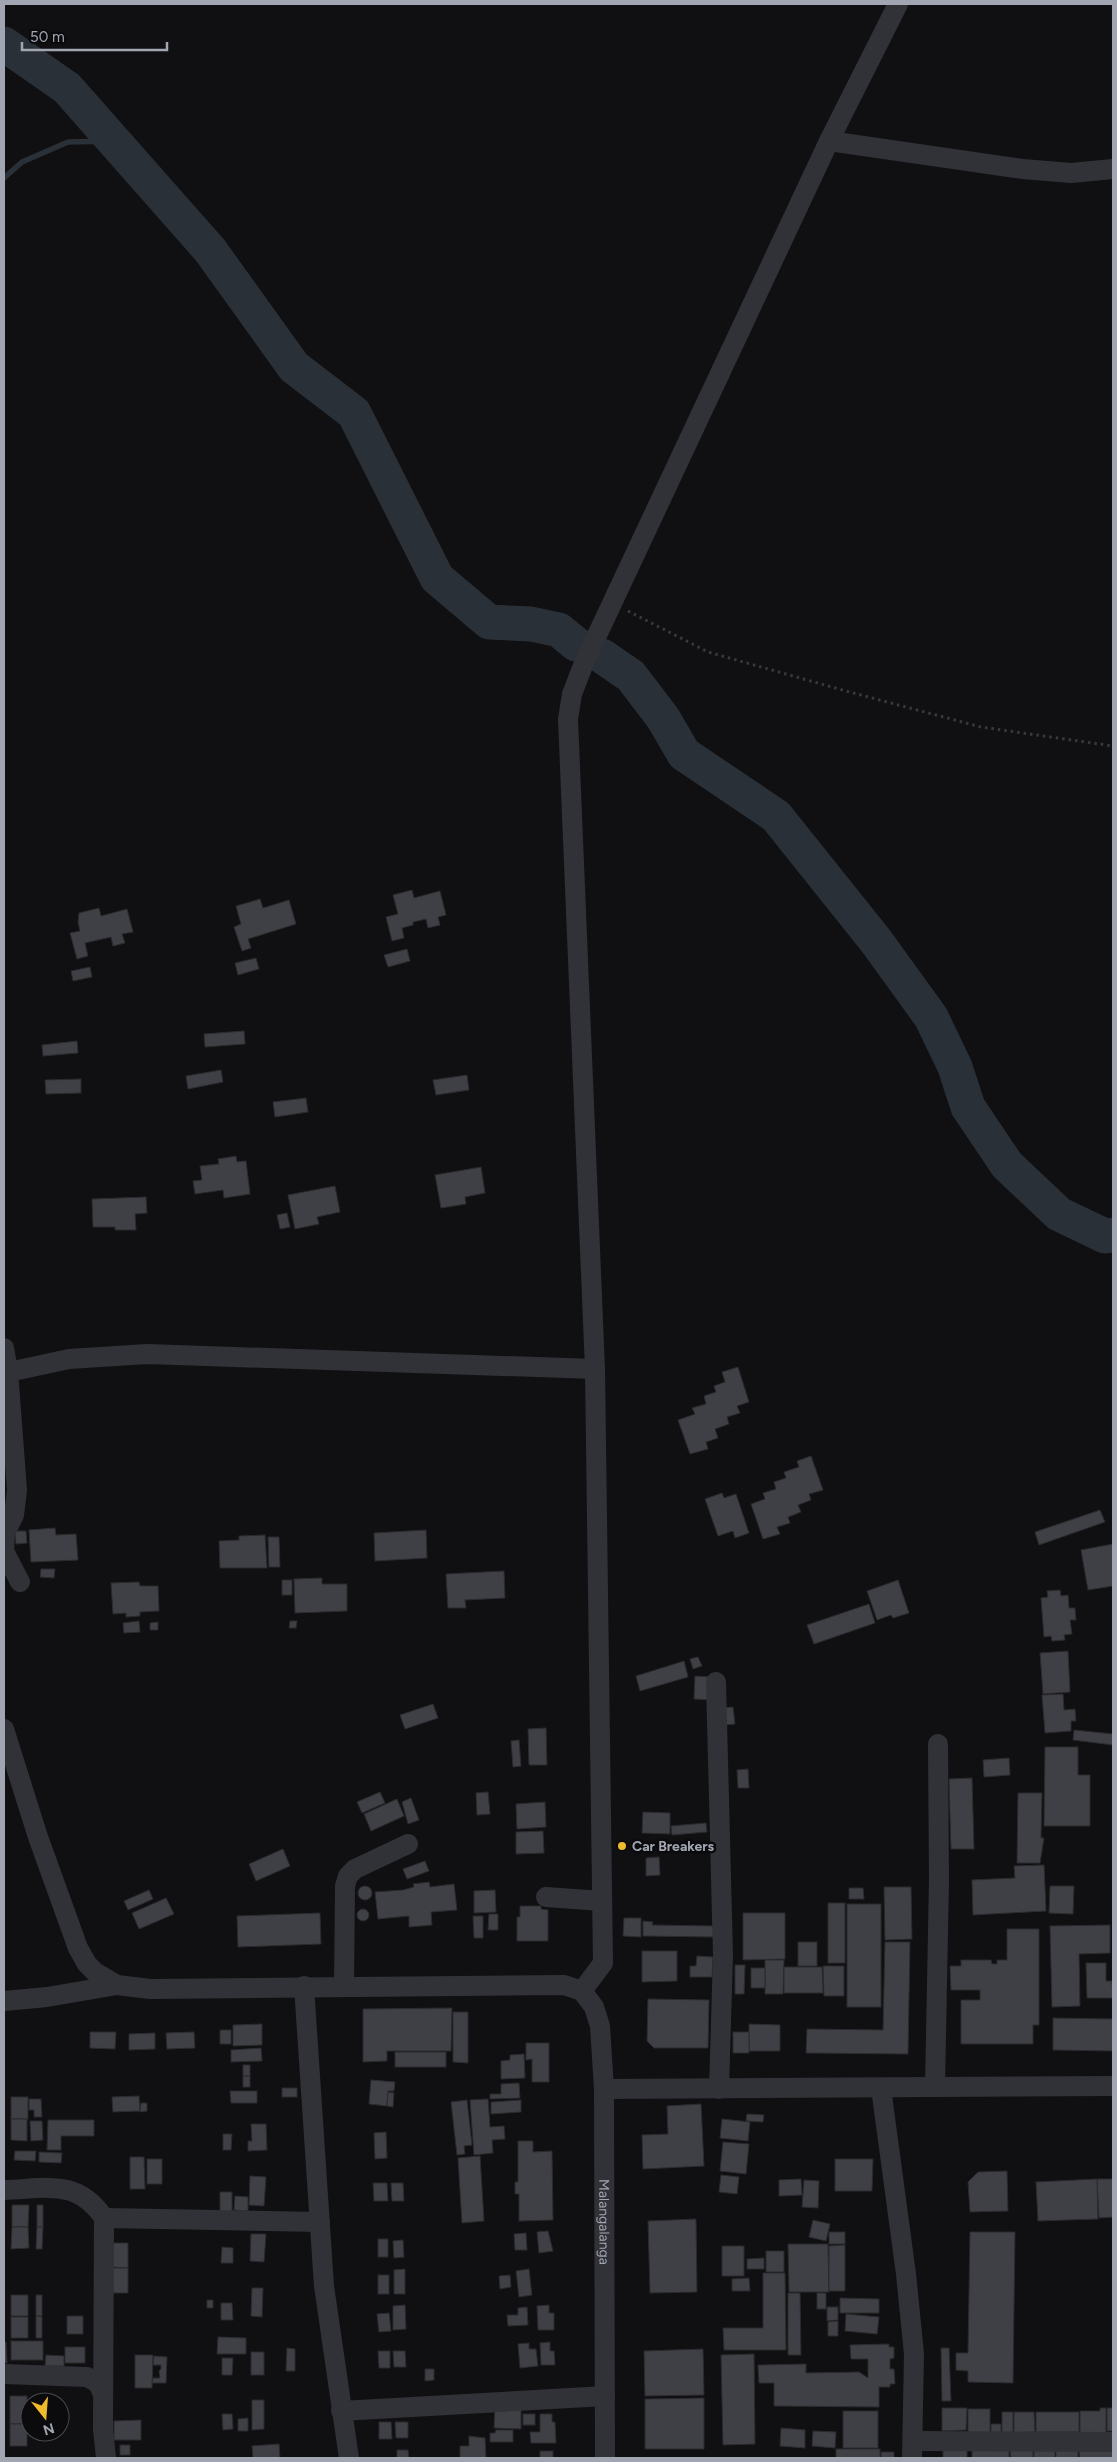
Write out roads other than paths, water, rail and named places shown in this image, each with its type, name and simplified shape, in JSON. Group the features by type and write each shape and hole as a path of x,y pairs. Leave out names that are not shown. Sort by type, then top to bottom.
{"street":[{"path":"4,2001 47,1997 117,1985 150,1989 304,1986 564,1985 582,1991 603,1963 594,1369 568,719 572,694 584,663 829,140 898,4"},
{"path":"829,140 1024,169 1071,173 1113,170"},
{"path":"4,1348 17,1490 14,1515 5,1533 4,1551 20,1582"},
{"path":"6,1372 69,1359 147,1354 594,1369"},
{"path":"716,1682 723,1955 719,2089"},
{"path":"4,1729 38,1837 78,1948 95,1972 117,1985"},
{"path":"935,2087 939,1878 938,1744"},
{"path":"344,1986 345,1886 348,1876 355,1869 408,1844"},
{"path":"546,1897 602,1901"},
{"path":"304,1986 324,2286 348,2458"},
{"name":"Malangalanga","path":"582,1991 594,2007 600,2026 604,2089 605,2458"},
{"path":"604,2089 1113,2086"},
{"path":"881,2088 906,2274 914,2354 913,2450 1113,2442"},
{"path":"4,2190 62,2188 80,2193 95,2204 104,2218 102,2429 106,2458"},
{"path":"104,2218 320,2222"},
{"path":"4,2374 87,2377 98,2383 103,2394"},
{"path":"341,2411 604,2396"}],"waterway":[{"path":"4,44 67,88 210,250 294,367 354,413 437,578 489,622 531,624 559,630 576,644"},
{"path":"4,178 22,162 68,142 113,141"},
{"path":"602,656 631,676 663,718 684,754 776,816 876,941 931,1017 955,1067 968,1107 1007,1165 1059,1214 1105,1236 1113,1235"}],"place":[{"name":"Car Breakers","path":"622,1846"}]}
